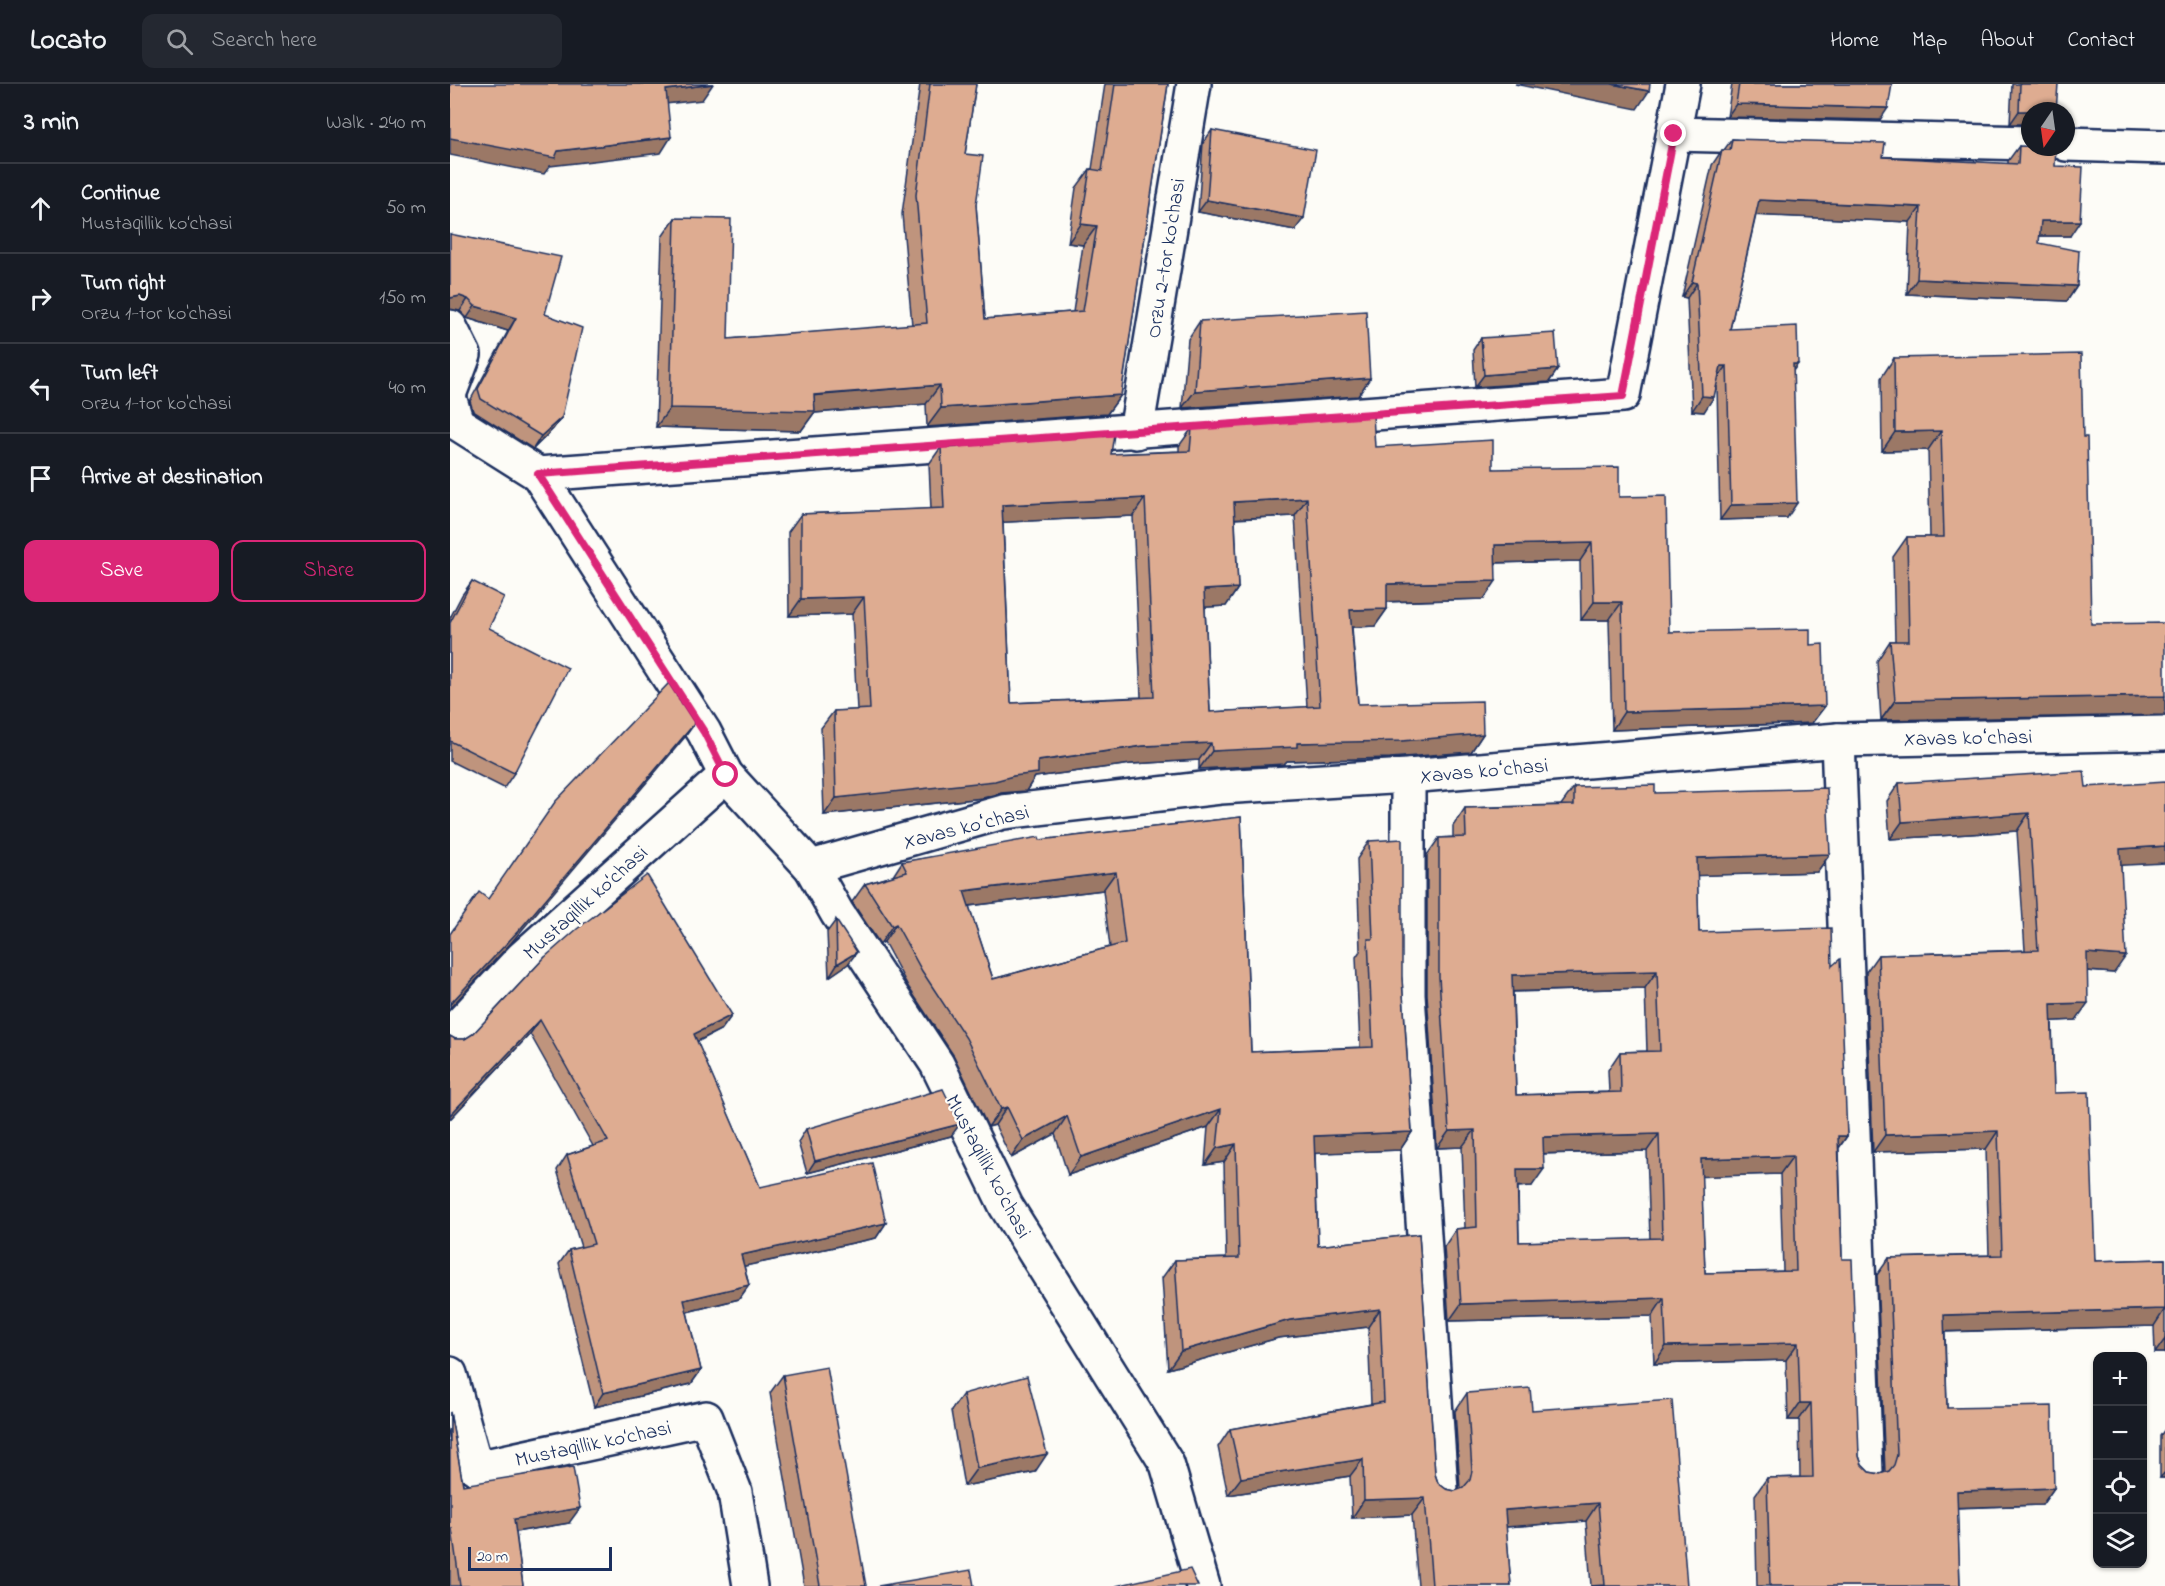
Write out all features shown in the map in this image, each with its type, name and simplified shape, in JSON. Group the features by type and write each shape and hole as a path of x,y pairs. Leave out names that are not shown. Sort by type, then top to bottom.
{"street":[{"name":"Orzu 2-tor ko'chasi","path":"1136,432 1194,84"},
{"path":"538,474 1623,396 1683,84"},
{"path":"1674,134 2021,143"},
{"path":"2075,144 2165,147"},
{"path":"450,327 464,355 450,392"},
{"name":"Mustaqillik ko‘chasi","path":"450,400 457,423 538,474 704,732 726,775 811,867 837,913 937,1064 1006,1206 1167,1464 1203,1586"},
{"name":"Xavas koʻchasi","path":"811,867 1003,812 1220,787 1408,776 1838,740 2165,733"},
{"path":"1838,740 1866,1473"},
{"name":"Mustaqillik ko‘chasi","path":"450,1035 522,958 726,775"},
{"path":"1408,776 1408,995 1441,1490"},
{"name":"Mustaqillik ko‘chasi","path":"450,1374 476,1468 706,1418 735,1492 750,1586"}],"building":[{"path":"450,84 713,84 666,90 671,137 558,151 555,158 450,138"},
{"path":"930,84 976,84 965,154 983,156 976,205 985,319 1083,311 1097,226 1081,224 1090,169 1102,171 1115,84 1168,84 1121,395 941,408 940,385 814,395 815,411 670,408 675,218 731,219 728,339 927,323 916,195"},
{"path":"1612,84 1650,84 1649,91"},
{"path":"1739,84 1892,84 1888,108 1736,104"},
{"path":"2020,84 2058,84 2057,102 2021,102 2021,111 2019,111"},
{"path":"1212,130 1316,150 1304,218 1207,200"},
{"path":"1732,139 1885,143 1883,157 2018,164 2019,146 2021,146 2021,156 2056,156 2055,166 2083,167 2080,221 2041,221 2039,243 2079,251 2077,286 1917,279 1921,207 1759,200 1730,329 1797,326 1798,364 1793,364 1797,503 1731,505 1727,366 1721,366 1714,397 1702,396 1697,283 1692,282 1722,150 1730,150"},
{"path":"450,234 561,257 545,314 582,328 562,417 541,436 481,399 478,389 516,318 475,306 468,299 460,296 450,298"},
{"path":"1366,311 1370,378 1195,391 1200,321"},
{"path":"1555,333 1558,369 1484,375 1481,338"},
{"path":"2081,354 2083,437 2087,437 2091,624 2165,623 2165,696 1895,701 1890,641 1909,641 1907,537 1944,537 1941,431 1895,432 1894,358"},
{"path":"1373,415 1375,447 1493,440 1493,469 1619,467 1619,497 1666,496 1669,632 1810,629 1810,645 1823,644 1825,706 1624,712 1622,602 1594,602 1592,543 1495,545 1496,581 1387,584 1387,609 1350,610 1358,704 1482,701 1483,734 1402,741 1297,743 1297,747 1212,751 1211,743 1143,746 1038,761 1038,773 995,781 836,798 834,711 870,709 864,597 801,599 801,514 944,508 941,447 1114,434 1111,454 1190,451 1192,428","holes":["1145,498 1154,697 1011,703 1002,505","1307,498 1320,706 1210,712 1204,590 1238,588 1234,502"]},
{"path":"472,581 504,597 489,628 568,668 514,773 450,741 450,623"},
{"path":"669,683 695,723 521,928 450,1004 450,934 479,892 488,899 555,802"},
{"path":"2084,771 2086,787 2165,782 2165,846 2120,849 2126,956 2087,953 2088,1003 2051,1004 2054,1093 2089,1092 2095,1261 2165,1259 2165,1309 1944,1315 1947,1408 2052,1406 2054,1488 1957,1491 1960,1586 1770,1586 1767,1478 1813,1477 1811,1403 1800,1403 1798,1343 1666,1346 1664,1298 1461,1304 1456,1229 1477,1227 1475,1130 1449,1131 1439,977 1439,838 1466,837 1465,808 1574,805 1574,787 1655,785 1655,793 1827,788 1830,854 1697,858 1699,932 1831,928 1832,966 1840,959 1847,1136 1838,1136 1842,1259 1852,1259 1859,1456 1862,1465 1869,1472 1880,1474 1889,1471 1897,1455 1889,1258 2002,1255 1998,1131 1885,1135 1878,955 2038,950 2029,813 1902,822 1899,783","holes":["1657,971 1660,1051 1620,1052 1621,1092 1516,1095 1512,975","1659,1134 1662,1238 1519,1242 1517,1169 1544,1169 1543,1137","1793,1156 1796,1271 1705,1273 1701,1159"]},
{"path":"1241,817 1251,1052 1373,1047 1368,939 1373,939 1369,841 1402,839 1402,979 1412,1132 1314,1136 1318,1246 1419,1234 1435,1474 1438,1483 1446,1489 1455,1491 1463,1488 1470,1480 1472,1471 1467,1393 1530,1388 1532,1410 1672,1400 1687,1586 1590,1586 1605,1585 1598,1503 1505,1510 1511,1586 1432,1586 1425,1498 1364,1500 1363,1459 1241,1478 1230,1429 1384,1402 1380,1309 1290,1320 1181,1351 1175,1260 1239,1258 1236,1144 1217,1148 1221,1109 1081,1157 1067,1116 1023,1140 1007,1107 1001,1109 966,1038 922,971 896,924 892,926 865,884 907,872 902,862 1039,837 1040,840","holes":["1116,872 1125,943 993,979 964,891"]},
{"path":"647,875 732,1015 694,1034 760,1187 872,1163 886,1223 741,1255 749,1285 684,1300 701,1370 603,1393 569,1250 594,1244 567,1155 608,1141 540,1020 450,1115 450,1036 455,1039 465,1039 473,1034 545,957"},
{"path":"836,920 857,952 837,964"},
{"path":"943,1089 960,1124 815,1161 806,1129"},
{"path":"827,1367 866,1586 820,1586 783,1375"},
{"path":"1027,1376 1047,1454 977,1468 963,1394"},
{"path":"450,1412 463,1485 573,1467 580,1508 514,1519 523,1586 460,1586 452,1529 450,1530"},
{"path":"1190,1569 1198,1586 1116,1586"},
{"path":"971,1570 974,1586 878,1586"}],"route":[{"path":"726,775 704,732 538,474 1623,396 1674,134"}]}
